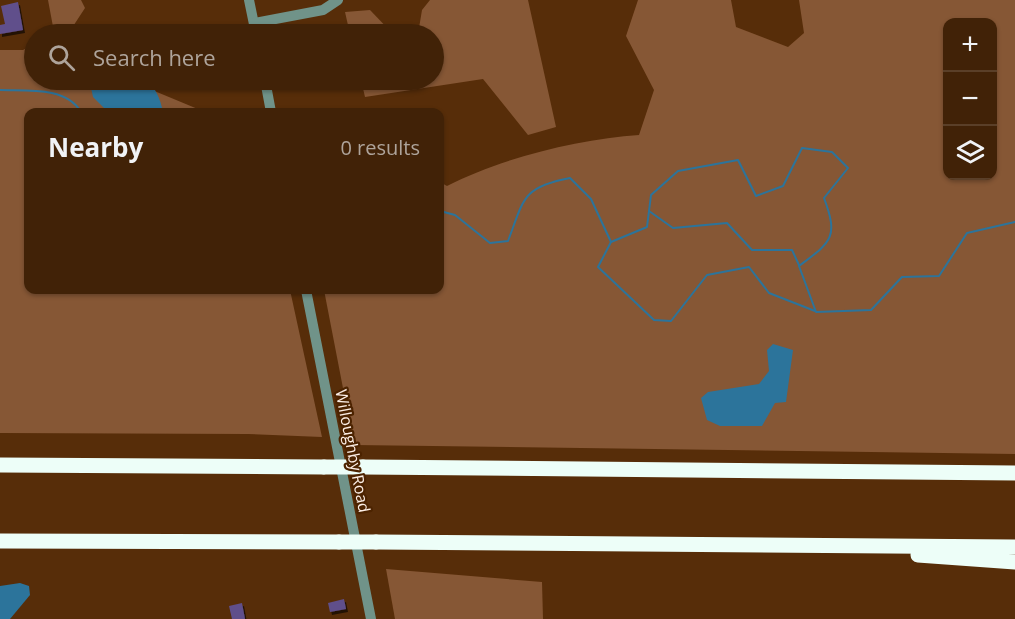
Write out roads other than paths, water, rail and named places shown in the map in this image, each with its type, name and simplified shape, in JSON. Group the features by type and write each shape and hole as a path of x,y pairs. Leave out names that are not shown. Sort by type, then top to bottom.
{"highway":[{"path":"0,465 1015,473"},
{"path":"0,541 1015,547"},
{"path":"805,545 1015,562"}],"street":[{"path":"249,0 254,22 323,10 338,0"},
{"path":"267,90 270,108"},
{"name":"Willoughby Road","path":"307,294 371,619"}],"water":[{"path":"92,90 155,90 162,108 104,108 93,97"},
{"path":"773,344 793,350 786,402 775,403 762,426 720,426 707,420 701,398 708,392 759,384 769,371 767,350"},
{"path":"20,583 29,586 30,595 10,619 0,619 0,586"}],"waterway":[{"path":"0,90 56,94 66,98 78,108"},
{"path":"444,212 455,215 490,243 508,241 527,197 542,186 570,178 591,199 611,242 647,227 651,195 678,171 738,160 756,196 783,186 802,148 832,152 848,168 824,198 831,222 829,238 819,251 799,266 816,312 871,310 902,277 939,276 967,233 1015,222"},
{"path":"649,211 673,228 727,223 752,250 792,250 799,265"},
{"path":"611,242 598,267 654,320 671,321 707,275 749,267 769,293 815,311"}]}
